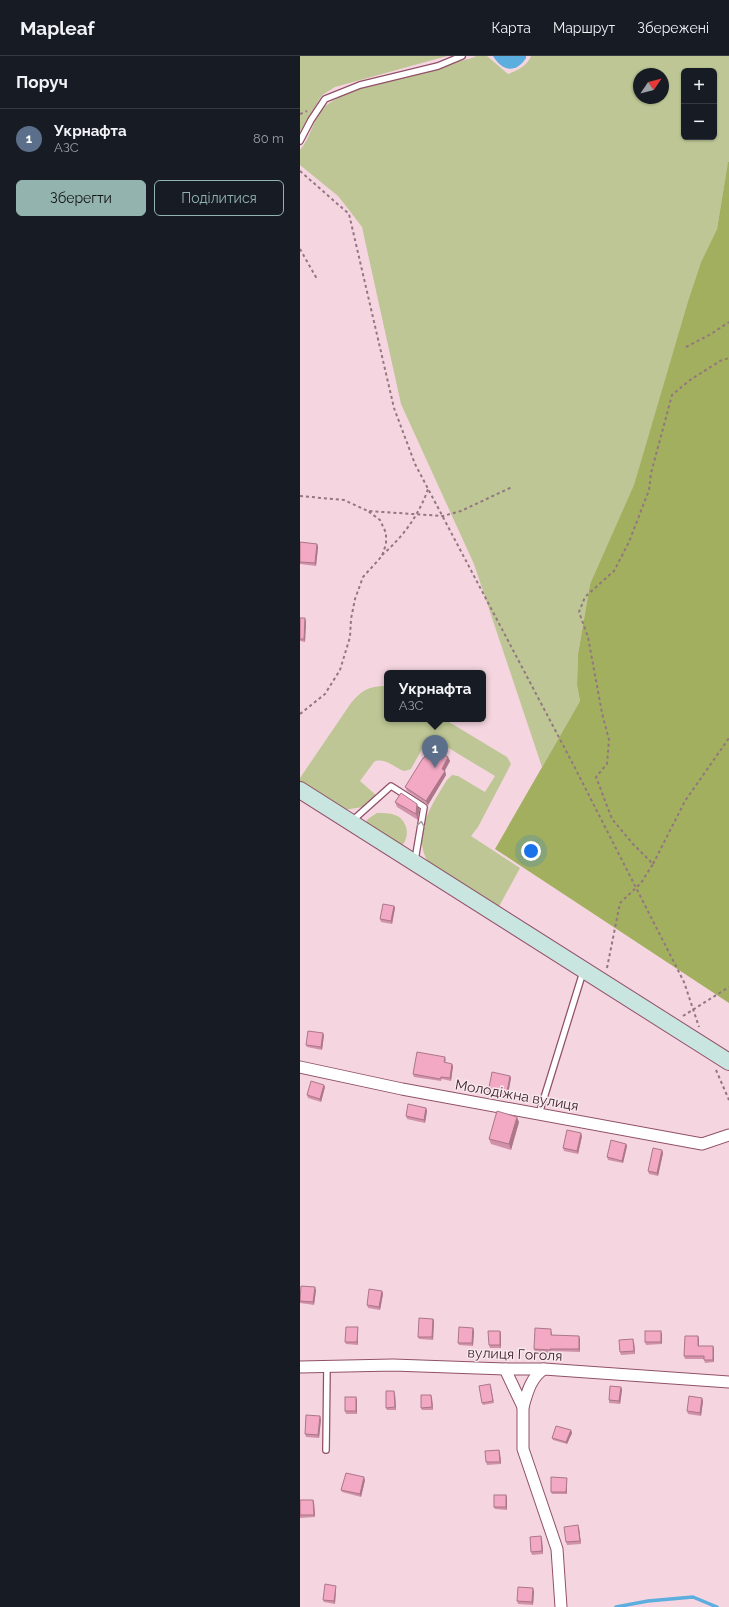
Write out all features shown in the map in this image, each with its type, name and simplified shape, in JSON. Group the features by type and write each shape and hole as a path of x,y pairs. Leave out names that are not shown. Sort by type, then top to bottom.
{"street":[{"path":"300,790 706,1048 722,1065"},
{"name":"Молодіжна вулиця","path":"300,1066 402,1089 702,1144 729,1135"},
{"name":"вулиця Гоголя","path":"300,1367 393,1365 544,1369 729,1382"},
{"path":"504,1369 523,1408"},
{"path":"544,1369 538,1373 530,1385 523,1408 523,1449 557,1549 561,1607"}],"lane":[{"path":"300,141 311,120 325,99 360,85 395,75 438,66 462,56"},
{"path":"351,822 391,786 424,807 414,862"},
{"path":"539,1115 583,970"},
{"path":"326,1450 327,1366"}],"path":[{"path":"300,171 349,214 394,408 415,464 573,764 681,975 706,1048"},
{"path":"300,249 317,279"},
{"path":"686,347 711,334 729,322"},
{"path":"654,864 633,844 612,820 596,776 607,764 609,740 602,713 588,636 579,612 585,596 614,571 628,542 649,490 651,473 672,395 690,380 720,361 729,358"},
{"path":"368,511 443,516 461,511 512,487"},
{"path":"300,714 325,694 340,670 350,637 351,619 363,577 409,527 424,499 428,488"},
{"path":"300,496 344,500 368,511 380,520 386,533 386,544 382,556"},
{"path":"604,983 620,903 641,882 654,864 685,801 729,738"},
{"path":"670,1025 729,987"},
{"path":"722,1065 729,1100"}],"green space":[{"path":"300,56 447,56 335,87 322,95 300,132"},
{"path":"476,56 487,56 508,74 525,65 531,56 729,56 729,162 717,229 701,262 688,301 634,486 590,584 578,654 577,685 580,701 542,767 474,564 401,404 362,227 338,196 300,165 300,150 322,110 332,101 369,85"},
{"path":"728,162 729,1003 495,849 580,701 577,685 578,654 590,584 634,485 688,301 701,262 717,229"},
{"path":"384,686 384,722 449,722 507,757 511,764 478,827 471,836 520,868 496,912 430,865 424,854 422,843 422,832 429,811 447,780 452,775 458,776 485,792 495,776 432,738 422,749 411,769 405,771 384,761 374,762 360,781 377,796 363,807 344,810 300,786 300,778 351,703 358,695 372,687"},
{"path":"377,813 397,816 403,820 407,833 402,846 398,849 365,823"}],"water":[{"path":"493,56 526,56 526,58 518,67 509,69 501,65"}],"building":[{"path":"300,542 317,544 315,563 300,562"},
{"path":"300,618 305,618 304,639 300,639"},
{"path":"430,747 448,757 442,769 445,771 426,801 405,787"},
{"path":"401,793 417,804 416,814 395,802"},
{"path":"383,904 394,906 391,921 380,919"},
{"path":"308,1031 323,1033 321,1047 306,1045"},
{"path":"417,1052 445,1057 444,1062 452,1064 450,1078 441,1077 440,1079 413,1074"},
{"path":"492,1072 510,1076 506,1097 488,1093"},
{"path":"311,1081 324,1085 320,1099 307,1095"},
{"path":"408,1104 426,1108 424,1120 406,1116"},
{"path":"497,1111 517,1117 509,1144 489,1139"},
{"path":"567,1130 581,1133 577,1151 563,1148"},
{"path":"611,1140 626,1144 622,1161 607,1157"},
{"path":"653,1148 662,1150 657,1173 648,1171"},
{"path":"301,1286 315,1287 313,1302 300,1301"},
{"path":"369,1289 382,1291 379,1307 367,1305"},
{"path":"419,1318 433,1319 432,1337 418,1337"},
{"path":"346,1327 358,1327 357,1342 345,1342"},
{"path":"459,1327 473,1328 472,1343 458,1343"},
{"path":"535,1328 551,1329 551,1335 579,1336 579,1349 534,1349"},
{"path":"488,1331 500,1331 500,1345 489,1345"},
{"path":"645,1331 661,1331 661,1342 645,1342"},
{"path":"685,1336 698,1336 698,1346 713,1346 713,1360 704,1360 704,1356 684,1356"},
{"path":"633,1339 634,1351 620,1352 619,1340"},
{"path":"490,1384 493,1401 482,1403 479,1386"},
{"path":"610,1386 621,1387 619,1401 609,1400"},
{"path":"386,1391 394,1391 395,1407 386,1408"},
{"path":"421,1395 431,1395 432,1407 421,1408"},
{"path":"689,1396 702,1398 700,1413 687,1411"},
{"path":"345,1397 356,1397 356,1411 345,1411"},
{"path":"306,1415 320,1416 318,1435 305,1434"},
{"path":"556,1426 571,1430 566,1442 552,1438"},
{"path":"499,1450 500,1462 486,1462 485,1451"},
{"path":"346,1473 364,1477 360,1494 341,1490"},
{"path":"551,1477 567,1478 566,1492 551,1492"},
{"path":"494,1495 506,1495 506,1507 494,1507"},
{"path":"300,1500 313,1500 314,1515 300,1515"},
{"path":"578,1525 580,1541 566,1542 564,1527"},
{"path":"541,1536 542,1551 531,1552 530,1537"},
{"path":"325,1584 336,1586 334,1601 323,1600"},
{"path":"518,1587 533,1588 532,1602 517,1601"}],"waterway":[{"path":"616,1607 648,1601 693,1597 717,1607"}],"place":[{"name":"Укрнафта","path":"435,768"}]}
